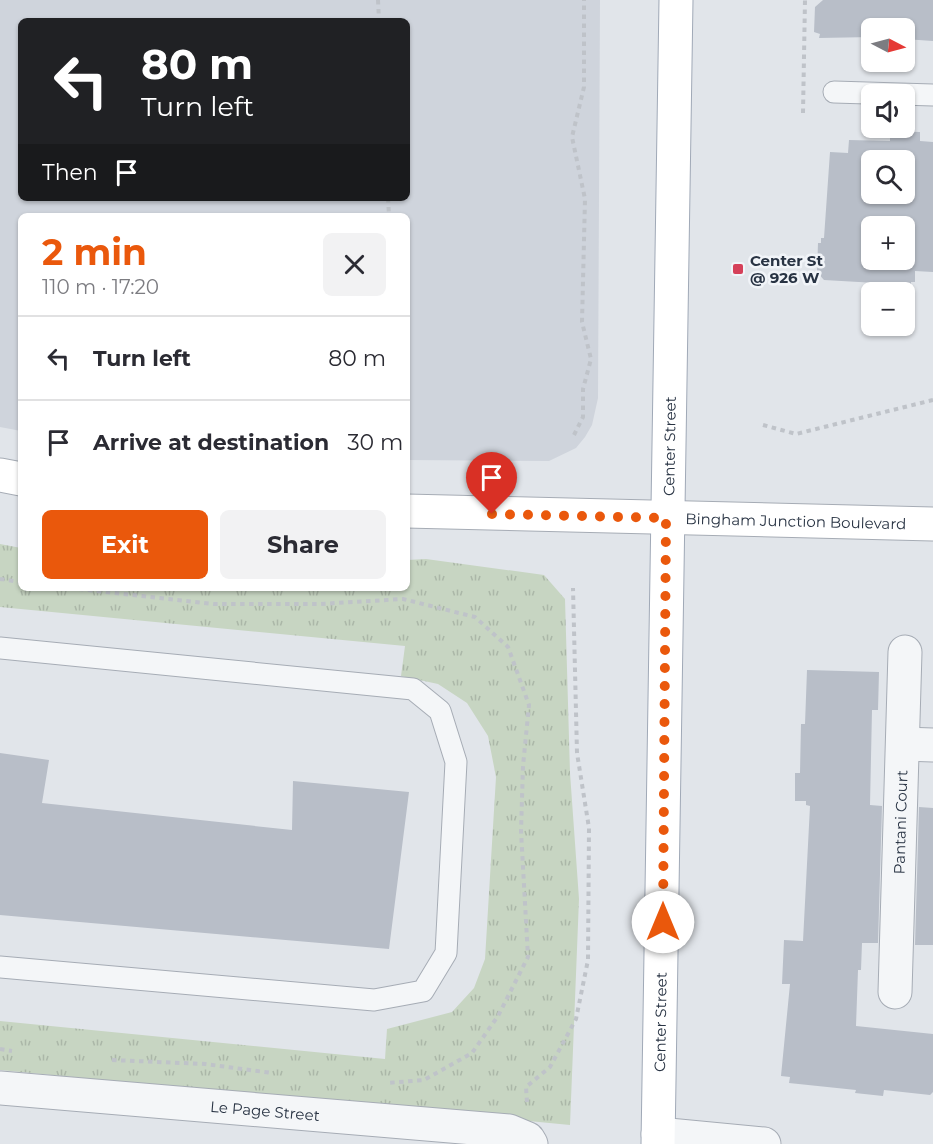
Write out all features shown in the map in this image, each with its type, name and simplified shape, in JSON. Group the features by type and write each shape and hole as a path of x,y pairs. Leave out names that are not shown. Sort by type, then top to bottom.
{"main road":[{"name":"Center Street","path":"658,1139 663,922 666,518 676,0"},
{"path":"0,475 18,478"},
{"name":"Bingham Junction Boulevard","path":"410,511 933,524"}],"street":[{"name":"Pantani Court","path":"895,992 918,745 905,652"},
{"name":"Le Page Street","path":"0,1088 445,1124 509,1131 530,1142"},
{"path":"658,1139 764,1144"}],"lane":[{"path":"834,92 933,95"},
{"path":"0,648 412,689 440,711 456,762 446,953 423,991 374,1000 0,967"}],"path":[{"path":"378,0 379,18"},
{"path":"574,435 583,417 583,389 591,359 582,322 585,199 572,137 584,87 584,0"},
{"path":"803,113 805,0"},
{"path":"763,425 796,434 933,400"},
{"path":"0,579 18,582"},
{"path":"530,1142 526,1087 550,1067 576,1019 588,960 589,828 576,753 573,588"},
{"path":"97,591 214,604 320,604 403,599 475,617 508,647 529,705 520,831 528,957 498,1016 472,1053 424,1080 384,1084"},
{"path":"0,1049 20,1053"},
{"path":"110,1059 205,1065 279,1074"}],"shaded area":[{"path":"0,0 600,0 598,398 592,425 576,448 549,461 410,460 410,213 18,213 18,430 0,427"}],"green space":[{"path":"0,544 18,547 18,591 410,591 410,560 426,559 544,575 565,599 570,773 579,899 570,1125 0,1070 0,1021 385,1059 387,1029 452,1012 474,988 485,959 496,777 488,736 467,703 438,684 401,676 405,646 0,607"}],"building":[{"path":"823,0 933,0 933,41 915,40 915,18 861,18 861,37 819,38 820,34 814,32 815,7"},
{"path":"915,132 920,132 920,141 933,142 933,272 915,271 915,282 824,280 817,272 818,243 821,243 821,238 824,238 830,152 848,153 849,140 890,141 890,138 915,138"},
{"path":"807,670 879,672 878,710 872,710 870,805 882,806 878,943 862,943 861,970 858,970 856,1026 933,1034 933,1092 930,1095 884,1090 883,1096 855,1093 856,1090 789,1083 790,1077 781,1076 790,984 782,984 784,940 803,941 810,806 806,805 806,801 795,801 795,773 800,773 801,724 805,724"},
{"path":"0,753 49,760 42,803 292,830 293,781 409,792 389,949 0,915"},
{"path":"919,807 933,808 933,945 915,945"}],"place":[{"name":"Center St @ 926 W","path":"738,269"}],"route":[{"path":"492,514 666,518 663,922"}]}
